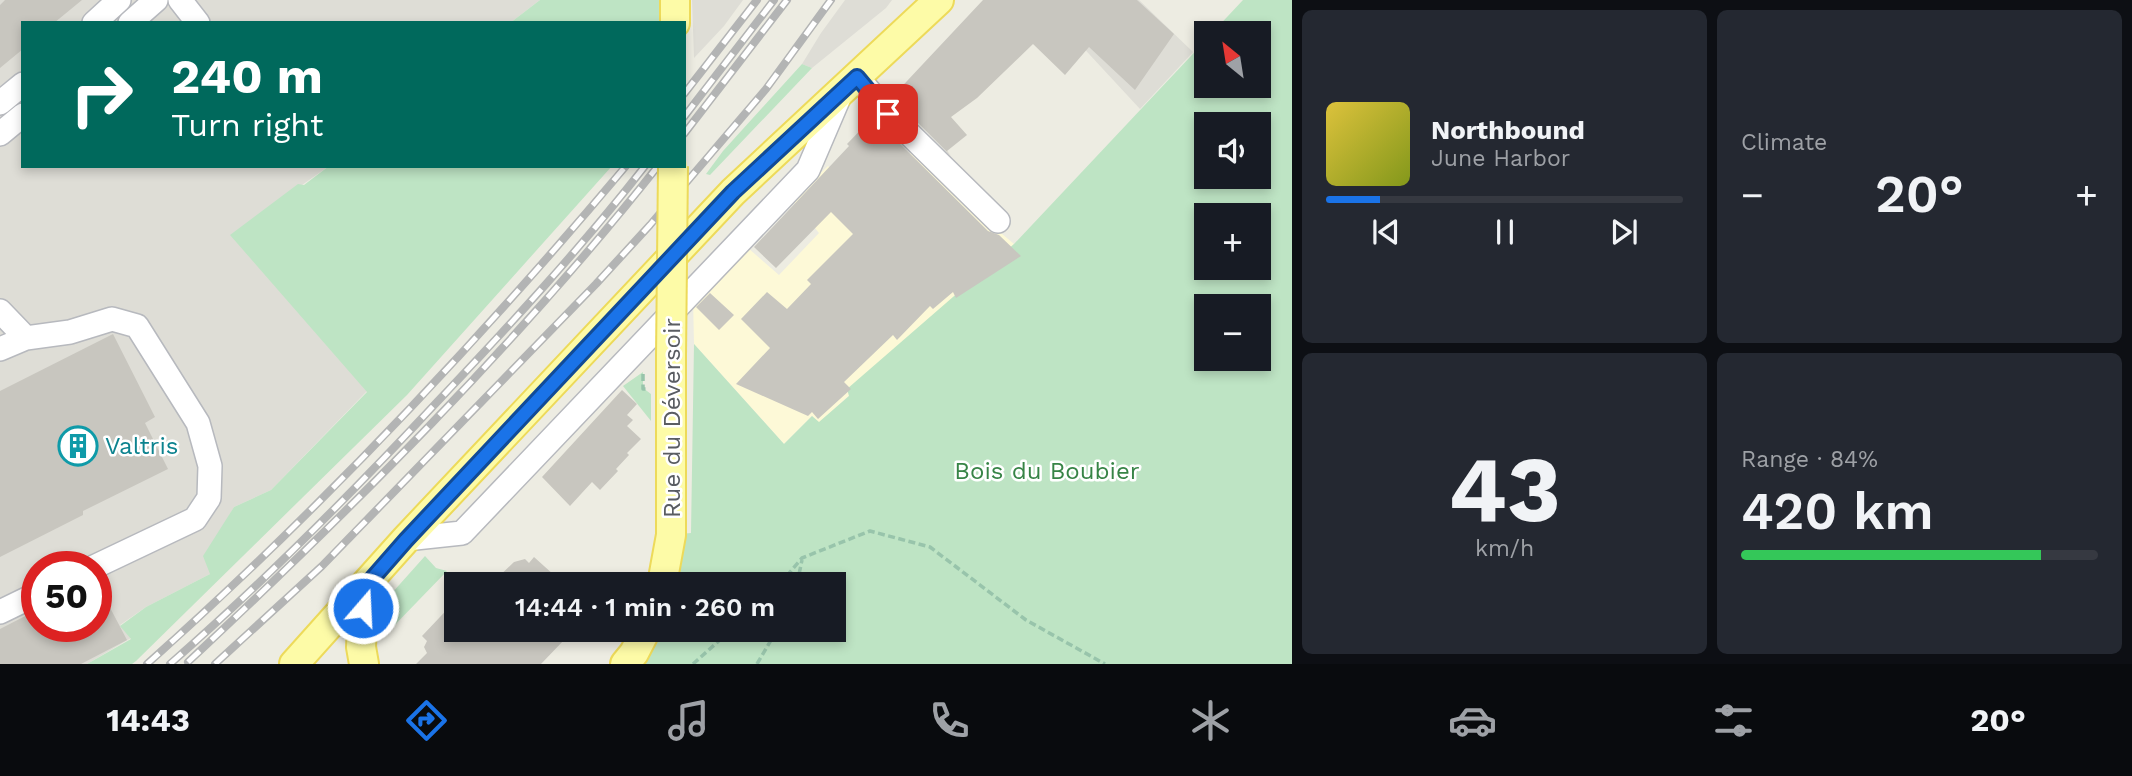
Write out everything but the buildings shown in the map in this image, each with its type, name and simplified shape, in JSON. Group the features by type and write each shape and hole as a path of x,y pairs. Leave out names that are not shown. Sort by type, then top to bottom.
{"main road":[{"path":"675,0 675,21"},
{"path":"294,664 406,540 733,192 939,0"},
{"name":"Rue du Déversoir","path":"664,572 671,535 673,168"},
{"path":"364,588 361,648 364,664"},
{"path":"625,664 640,642"}],"lane":[{"path":"96,21 119,0"},
{"path":"132,21 156,0"},
{"path":"180,0 196,21"},
{"path":"406,540 462,533 808,170 849,84 888,114 998,220"},
{"path":"0,103 21,86"},
{"path":"0,134 21,117"},
{"path":"0,311 26,338"},
{"path":"0,349 26,338 70,332 112,319 136,326 198,423 210,466 209,498 195,519 112,558"},
{"path":"0,612 21,602"}],"path":[{"path":"790,572 802,558 870,531 930,547 1027,620 1105,664"},
{"path":"799,572 802,558"},
{"path":"693,664 718,642"},
{"path":"757,664 770,642"}],"shaded area":[{"path":"0,0 540,0 513,21 21,21 21,168 326,168 231,235 367,391 271,490 234,507 220,532 210,574 146,607 120,625 131,638 87,664 0,664"},
{"path":"692,0 743,0 724,26 694,58"},
{"path":"845,0 892,0 886,8 812,68 802,64 821,33"},
{"path":"1039,0 1139,0 1193,52 1140,109"},
{"path":"913,150 976,212 1014,244 819,423 812,416 784,444 694,344 693,298 748,248 779,275 819,233 792,200 828,166 851,188 885,180"}],"green space":[{"path":"540,0 660,0 661,21 513,21"},
{"name":"Bois du Boubier","path":"1243,0 1292,0 1292,664 635,664 647,642 846,642 846,572 678,572 680,534 691,533 694,344 784,444 812,416 819,422 849,396 847,389 1014,244 1194,53 1194,98 1271,98 1271,21 1223,21"},
{"path":"802,64 812,68 710,175 706,174 723,151"},
{"path":"326,168 610,168 407,395 136,661 132,664 87,664 131,639 120,626 146,607 210,574 203,556 234,507 271,490 367,392 230,235 298,184 304,185"},
{"path":"643,372 643,388 651,394 651,421 623,386"},
{"path":"425,556 436,568 447,571 387,633 376,629 378,622 375,612"}],"railway":[{"path":"686,91 757,0"},
{"path":"686,114 774,0"},
{"path":"686,131 787,0"},
{"path":"215,664 322,566 596,284 766,89 831,0"},
{"path":"147,664 274,546 396,424 513,297 624,168"},
{"path":"170,664 274,569 406,435 544,286 643,168"},
{"path":"188,662 312,544 432,423 548,297 656,168"}],"place":[{"name":"Valtris","path":"78,446"}],"route":[{"path":"363,608 364,588 406,540 733,192 857,77 888,114"}]}
